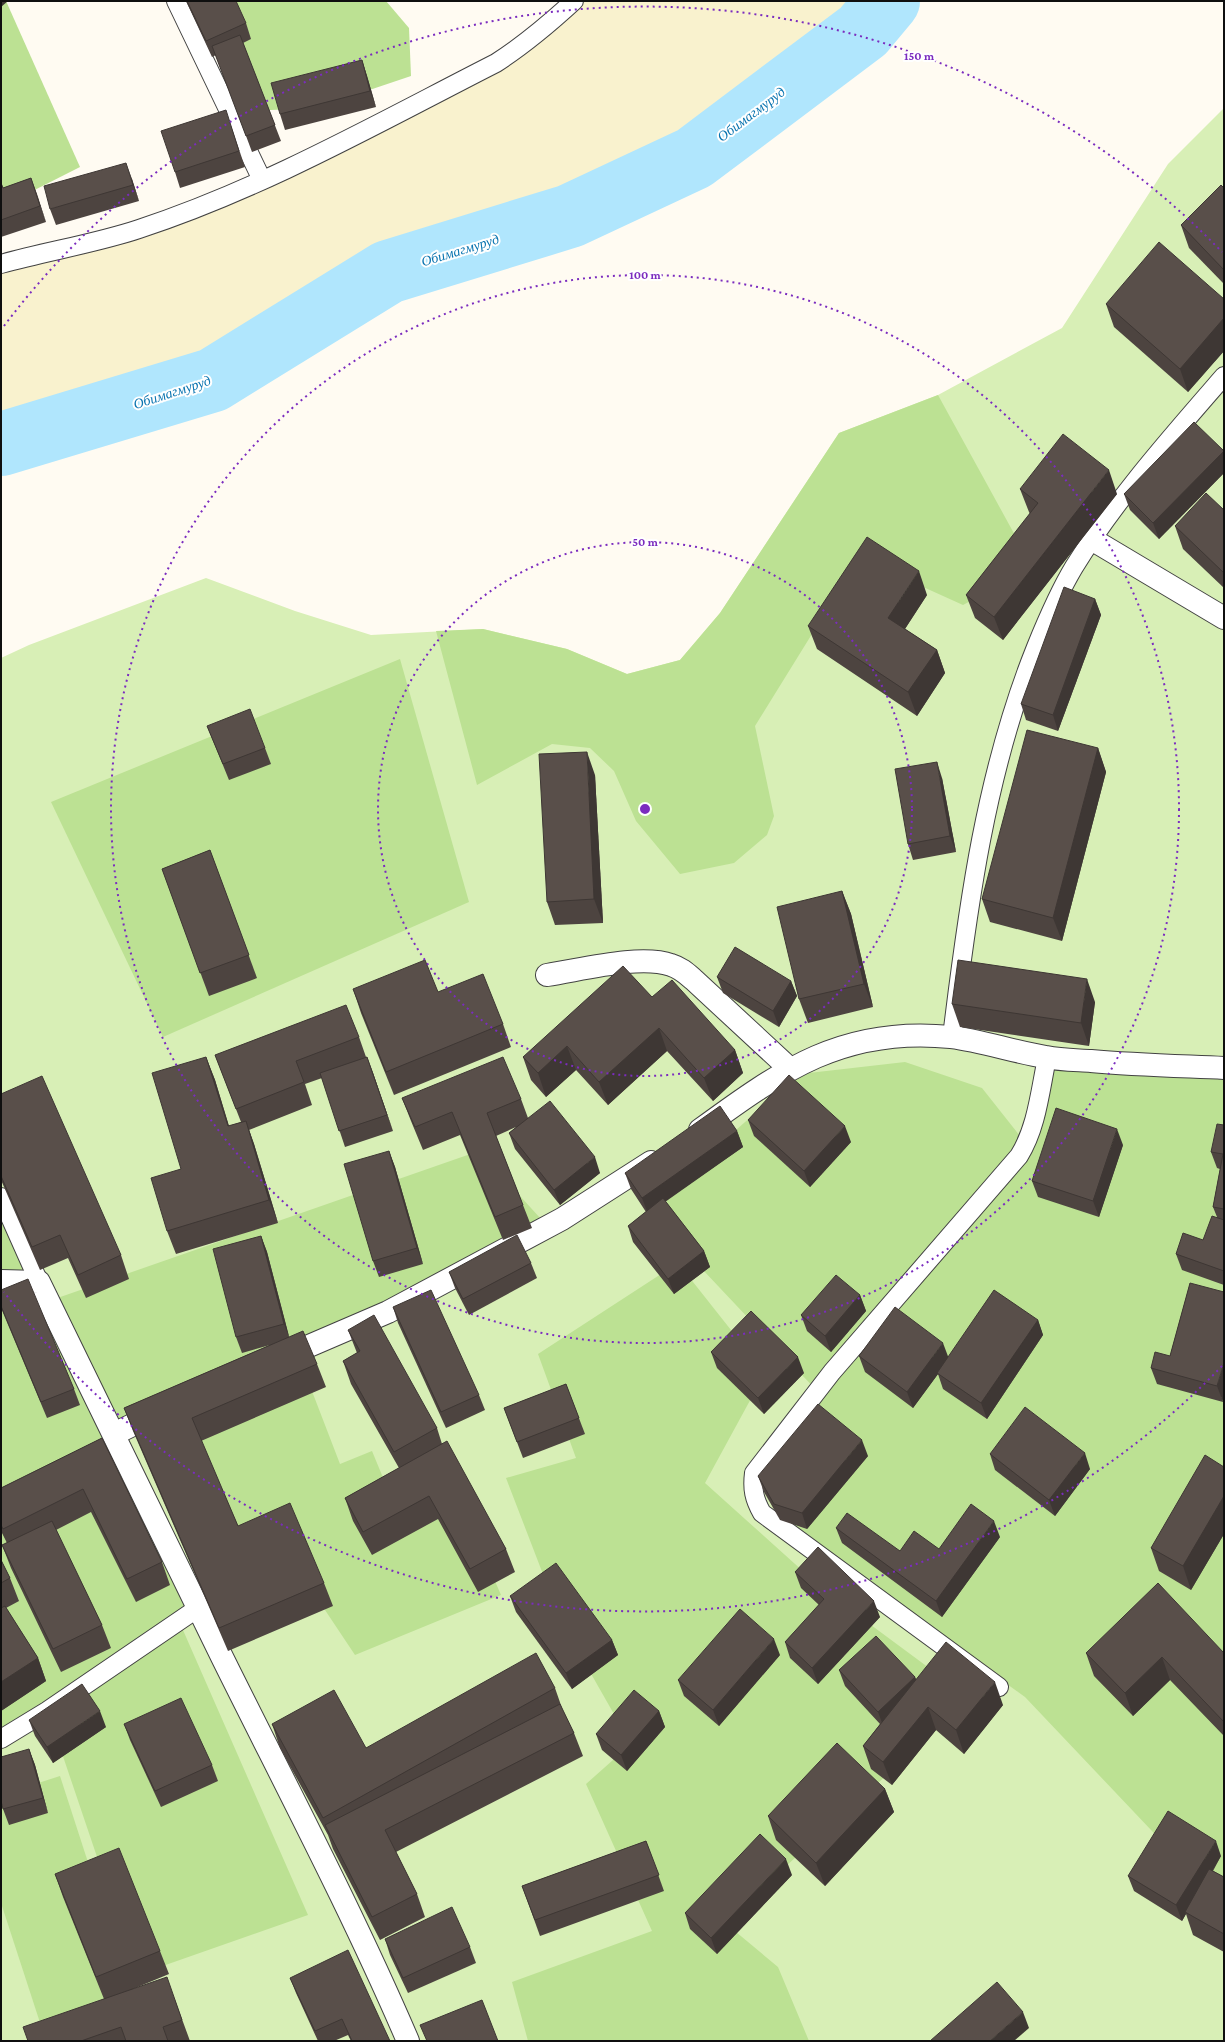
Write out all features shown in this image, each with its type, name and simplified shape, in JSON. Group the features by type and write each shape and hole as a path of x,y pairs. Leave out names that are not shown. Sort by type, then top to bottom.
{"street":[{"path":"1093,540 1224,618"},
{"path":"547,975 639,961 671,965 682,970 694,980 789,1068"},
{"path":"686,1140 760,1086 789,1068 827,1052 865,1040 901,1035 952,1037 1046,1058 1130,1064 1224,1068"},
{"path":"260,1367 352,1329 388,1312 562,1219 666,1152"},
{"path":"1,1281 39,1282 198,1608 347,1908 408,2041"},
{"path":"114,1434 176,1404"}],"lane":[{"path":"176,1 262,180"},
{"path":"1,264 139,229 262,180 339,144 496,63 549,24 574,1"},
{"path":"952,1037 965,925 996,768 1020,688 1047,622 1074,568 1093,540 1147,466 1224,376"},
{"path":"999,1687 762,1512 753,1493 753,1482 754,1474 832,1372 959,1228 1019,1156 1027,1143 1034,1121 1046,1058"},
{"path":"1,1197 39,1282"},
{"path":"1,1739 60,1702 198,1608"}],"shaded area":[{"path":"568,1 888,1 863,31 694,158 570,216 388,272 213,380 1,444 1,270 30,260 199,218 511,50"}],"green space":[{"path":"1,1 6,1 80,167 1,207"},
{"path":"202,1 386,1 409,28 411,76 316,108 248,111"},
{"path":"1224,108 1224,2041 1,2041 1,658 29,645 206,578 295,611 371,635 483,629 567,649 627,674 680,660 720,613 839,433 938,395 1062,328 1168,164"},
{"path":"938,395 1033,568 963,605 859,558 755,726 774,816 767,835 734,863 680,874 636,821 614,771 590,748 552,744 477,785 436,631 483,629 567,649 627,674 680,660 720,613 839,433"},
{"path":"400,659 469,902 163,1037 51,802"},
{"path":"905,1062 982,1088 1031,1150 1047,1070 1224,1070 1224,1907 1025,1697 780,1520 818,1392 670,1235 666,1191 800,1074"},
{"path":"479,1151 551,1230 109,1430 195,1610 179,1621 308,1915 137,1975 49,1715 1,1744 1,1212 46,1302"},
{"path":"678,1263 765,1373 705,1483 825,1591 971,1699 724,1922 778,1967 809,2041 528,2041 512,1982 652,1931 586,1784 631,1744 561,1621 506,1478 576,1458 538,1354"},
{"path":"305,1373 340,1464 372,1451 398,1514 455,1489 501,1595 355,1655 311,1589 246,1601 165,1431"},
{"path":"60,1776 146,2041 46,2041 1,1903 1,1795"}],"building":[{"path":"187,1 236,1 246,23 206,41"},
{"path":"240,35 275,125 246,136 212,46"},
{"path":"362,60 370,91 280,114 271,83"},
{"path":"226,110 239,151 175,172 161,131"},
{"path":"126,163 133,185 50,209 44,186"},
{"path":"31,178 40,206 1,220 1,183 3,188"},
{"path":"1221,185 1224,188 1224,270 1181,225"},
{"path":"1159,242 1224,299 1224,318 1180,369 1106,304"},
{"path":"1194,422 1224,451 1153,523 1124,494"},
{"path":"1063,434 1109,470 994,617 966,595 1038,503 1020,489"},
{"path":"1206,493 1224,510 1224,573 1175,526"},
{"path":"867,537 919,571 888,618 937,650 908,692 808,626"},
{"path":"1064,587 1095,599 1053,715 1021,704"},
{"path":"250,709 265,748 223,764 207,726"},
{"path":"1027,730 1098,748 1053,918 982,899"},
{"path":"587,752 594,899 547,902 539,754"},
{"path":"937,762 950,836 908,844 895,769"},
{"path":"210,850 249,955 200,973 162,869"},
{"path":"842,891 864,984 799,999 777,907"},
{"path":"735,947 791,981 773,1011 717,977"},
{"path":"425,960 438,992 483,974 503,1024 386,1072 353,989"},
{"path":"958,960 1087,979 1081,1023 952,1004"},
{"path":"623,966 652,997 672,980 735,1050 704,1078 659,1028 599,1082 567,1046 538,1073 523,1057"},
{"path":"346,1005 359,1037 296,1061 304,1082 236,1109 215,1055"},
{"path":"206,1057 228,1126 246,1121 269,1200 167,1231 151,1178 181,1169 152,1073"},
{"path":"367,1057 387,1115 339,1131 320,1073"},
{"path":"503,1057 521,1099 487,1113 523,1205 495,1217 452,1112 415,1127 402,1098"},
{"path":"789,1075 845,1126 804,1171 748,1120"},
{"path":"42,1076 121,1255 78,1275 60,1235 32,1247 1,1176 1,1094"},
{"path":"550,1101 595,1157 554,1190 509,1133"},
{"path":"720,1106 737,1131 642,1198 625,1173"},
{"path":"1056,1108 1117,1129 1093,1201 1032,1181"},
{"path":"1217,1124 1224,1125 1224,1209 1213,1207 1223,1154 1211,1152"},
{"path":"389,1151 417,1248 373,1261 344,1164"},
{"path":"663,1198 704,1251 668,1279 628,1226"},
{"path":"1212,1216 1224,1220 1224,1271 1176,1254 1183,1233 1203,1240"},
{"path":"517,1235 531,1263 463,1299 449,1272"},
{"path":"261,1236 284,1324 236,1337 213,1249"},
{"path":"836,1275 860,1295 825,1336 801,1315"},
{"path":"28,1279 74,1389 41,1402 1,1306 1,1290"},
{"path":"1190,1283 1224,1292 1224,1363 1217,1386 1151,1368 1155,1352 1170,1356"},
{"path":"431,1290 479,1395 441,1412 393,1307"},
{"path":"994,1290 1038,1320 981,1403 937,1373"},
{"path":"895,1307 943,1343 907,1392 859,1356"},
{"path":"751,1311 798,1357 758,1398 711,1352"},
{"path":"374,1315 437,1428 394,1452 343,1361 360,1351 348,1330"},
{"path":"303,1331 317,1364 192,1418 238,1526 290,1503 324,1583 219,1628 124,1408"},
{"path":"566,1384 579,1418 517,1442 504,1408"},
{"path":"818,1404 862,1440 802,1513 774,1504 758,1476"},
{"path":"1025,1407 1085,1453 1049,1500 990,1454"},
{"path":"102,1438 162,1562 127,1579 83,1489 3,1529 1,1525 1,1488"},
{"path":"447,1441 506,1549 470,1569 429,1496 363,1532 345,1498"},
{"path":"1205,1455 1224,1467 1224,1496 1183,1566 1151,1548"},
{"path":"971,1504 994,1521 936,1601 836,1528 847,1513 900,1551 914,1531 939,1549"},
{"path":"52,1521 102,1625 53,1649 2,1545"},
{"path":"818,1547 874,1601 812,1668 785,1642 824,1599 795,1572"},
{"path":"1,1560 10,1578 1,1583"},
{"path":"556,1563 612,1640 566,1673 510,1596"},
{"path":"1158,1583 1224,1653 1224,1722 1162,1657 1125,1693 1086,1653"},
{"path":"5,1606 38,1658 1,1682 1,1608"},
{"path":"740,1609 774,1639 713,1710 678,1680"},
{"path":"876,1636 915,1677 878,1712 839,1670"},
{"path":"946,1642 995,1682 956,1730 928,1707 883,1762 863,1746"},
{"path":"536,1653 555,1688 323,1818 272,1724 334,1690 366,1748"},
{"path":"82,1684 100,1711 47,1747 29,1720"},
{"path":"634,1690 659,1711 621,1755 596,1734"},
{"path":"181,1698 212,1765 155,1791 124,1724"},
{"path":"560,1704 574,1733 385,1830 417,1894 372,1917 325,1825"},
{"path":"837,1743 885,1789 816,1863 768,1816"},
{"path":"29,1749 43,1798 3,1809 1,1801 1,1757"},
{"path":"1168,1811 1216,1841 1176,1905 1128,1876"},
{"path":"760,1834 786,1859 711,1938 685,1913"},
{"path":"646,1841 659,1875 535,1920 522,1886"},
{"path":"119,1848 160,1951 96,1977 55,1874"},
{"path":"1209,1869 1224,1877 1224,1934 1185,1912"},
{"path":"452,1907 470,1947 403,1978 385,1939"},
{"path":"348,1950 390,2041 352,2041 342,2019 315,2031 290,1978"},
{"path":"167,1977 182,2020 163,2027 168,2041 126,2041 121,2027 81,2041 28,2041 23,2027"},
{"path":"997,1982 1023,2012 990,2041 930,2041"},
{"path":"482,2000 498,2041 427,2041 420,2025"}],"waterway":[{"name":"Обимагмуруд","path":"1,444 213,380 388,272 570,216 694,158 863,31 888,1"}]}
